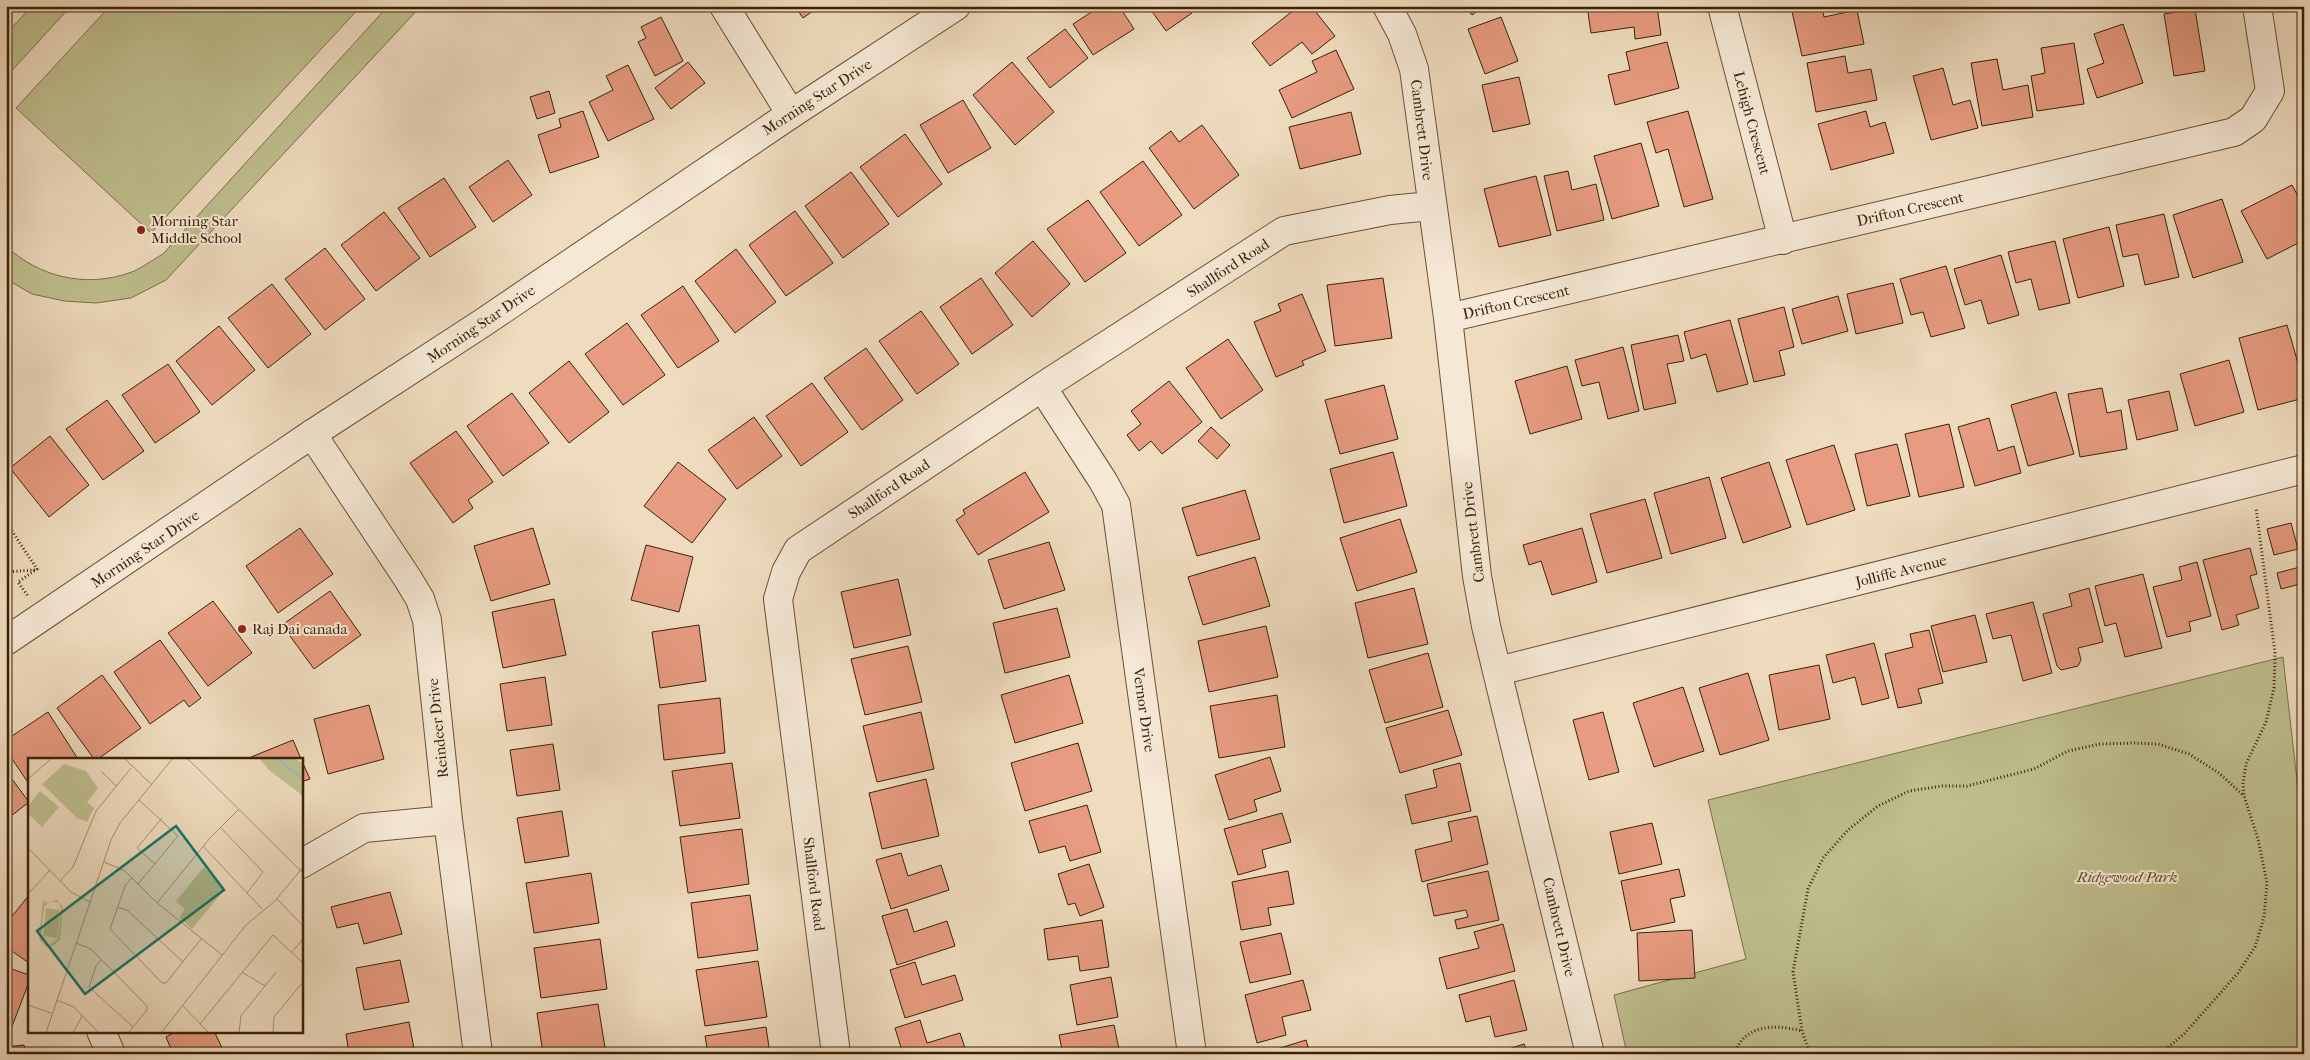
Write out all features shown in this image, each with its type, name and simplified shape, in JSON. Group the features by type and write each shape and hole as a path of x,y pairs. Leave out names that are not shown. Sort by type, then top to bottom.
{"street":[{"path":"724,6 791,114"},
{"name":"Morning Star Drive","path":"6,641 312,434 484,322 791,114 956,6"},
{"name":"Cambrett Drive","path":"1387,6 1402,34 1414,68 1431,206 1448,318 1477,576 1486,626 1590,1054"},
{"name":"Lehigh Crescent","path":"1722,6 1783,240"},
{"name":"Drifton Crescent","path":"1448,318 2234,132 2253,119 2270,91 2258,6"},
{"name":"Shallford Road","path":"836,1054 778,599 786,572 798,550 1042,386 1284,231 1390,210 1431,206"},
{"name":"Vernor Drive","path":"1042,386 1103,481 1116,505 1192,1054"},
{"name":"Reindeer Drive","path":"312,434 420,598 427,620 448,820 478,1054"},
{"name":"Jolliffe Avenue","path":"1498,671 2304,470"},
{"path":"302,863 364,828 448,820"},
{"path":"101,1032 111,1054"}],"path":[{"path":"2160,1054 2185,1033 2238,973 2254,947 2264,917 2267,883 2258,839 2244,796 2243,783 2246,764 2266,722 2274,688 2275,653 2252,483"},
{"path":"6,522 37,570"},
{"path":"37,570 18,582 42,618"},
{"path":"6,572 37,570"},
{"path":"1810,1054 1802,1031 1793,972 1808,889 1823,858 1848,830 1878,806 1908,791 1942,786 1967,786 2034,769 2068,751 2100,744 2134,743 2158,744 2189,754 2219,773 2244,796"},
{"path":"1734,1054 1737,1046 1745,1036 1756,1030 1772,1026 1802,1031"}],"green space":[{"path":"32,6 71,6 6,77 6,34"},
{"path":"110,6 361,6 151,233 16,108"},
{"path":"388,6 421,6 166,280 131,298 96,303 64,301 32,294 6,279 6,246 19,257 48,272 63,277 79,279 96,279 129,273 163,254"},
{"name":"Ridgewood Park","path":"2283,657 2304,842 2304,1054 1627,1054 1614,995 1746,959 1708,800"}],"building":[{"path":"795,6 820,6 803,18"},
{"path":"1101,6 1119,6 1134,29 1093,55 1073,24"},
{"path":"1148,6 1188,6 1192,13 1166,31"},
{"path":"1299,6 1311,6 1335,36 1312,54 1302,42 1270,66 1252,43"},
{"path":"1465,6 1484,6 1472,15"},
{"path":"1587,6 1657,6 1661,35 1635,39 1634,27 1591,33"},
{"path":"1822,6 1824,17 1857,10 1864,44 1802,56 1791,7"},
{"path":"2195,9 2205,71 2174,76 2164,14"},
{"path":"661,17 683,61 655,76 638,42 646,38 641,27"},
{"path":"1501,17 1518,61 1485,74 1468,29"},
{"path":"2123,24 2143,83 2097,98 2087,69 2104,63 2094,34"},
{"path":"1065,29 1088,58 1050,88 1027,58"},
{"path":"1667,42 1679,88 1615,105 1608,75 1630,70 1626,52"},
{"path":"2074,43 2084,104 2037,111 2031,76 2045,73 2041,48"},
{"path":"1336,50 1354,89 1292,118 1279,90 1317,72 1312,61"},
{"path":"1845,56 1848,73 1871,69 1877,100 1816,112 1807,63"},
{"path":"1997,59 2003,90 2028,85 2033,117 1982,126 1971,63"},
{"path":"688,62 705,83 671,109 655,88"},
{"path":"1012,62 1054,112 1015,145 973,95"},
{"path":"628,65 654,119 608,141 589,102 613,90 606,76"},
{"path":"1943,68 1953,105 1970,100 1978,128 1931,140 1913,76"},
{"path":"1519,77 1530,124 1493,132 1482,85"},
{"path":"549,91 555,113 537,119 530,97"},
{"path":"963,100 991,148 948,173 920,125"},
{"path":"583,111 599,157 550,173 538,135 561,127 559,119"},
{"path":"1688,111 1713,199 1684,207 1668,149 1656,153 1647,122"},
{"path":"1866,111 1870,127 1885,122 1894,153 1831,170 1818,124"},
{"path":"1351,112 1361,154 1300,169 1289,127"},
{"path":"1202,125 1239,175 1194,209 1149,148 1171,131 1179,142"},
{"path":"905,134 942,184 898,217 860,167"},
{"path":"1641,143 1659,206 1612,219 1594,156"},
{"path":"508,160 532,195 493,222 469,187"},
{"path":"1143,161 1182,215 1139,246 1100,192"},
{"path":"1568,171 1572,190 1596,184 1604,220 1557,231 1544,176"},
{"path":"851,172 889,224 843,258 805,206"},
{"path":"1536,176 1551,235 1499,247 1484,189"},
{"path":"444,178 476,227 430,257 398,208"},
{"path":"2292,185 2304,207 2304,240 2267,259 2241,211"},
{"path":"2222,199 2243,262 2193,278 2173,215"},
{"path":"1088,200 1126,253 1085,282 1047,229"},
{"path":"795,211 833,263 786,296 749,245"},
{"path":"384,212 420,258 376,291 341,245"},
{"path":"2164,214 2179,277 2145,285 2138,254 2123,257 2116,225"},
{"path":"2109,227 2124,286 2078,298 2063,239"},
{"path":"1033,241 1070,284 1032,317 995,273"},
{"path":"2055,241 2070,303 2039,310 2031,279 2016,283 2008,252"},
{"path":"325,248 365,299 325,330 285,279"},
{"path":"736,249 776,302 735,333 695,281"},
{"path":"2001,255 2019,315 1988,324 1981,300 1965,305 1954,269"},
{"path":"1946,266 1965,328 1931,337 1923,312 1911,315 1900,279"},
{"path":"981,278 1013,325 972,354 940,307"},
{"path":"1383,278 1392,338 1335,346 1327,285"},
{"path":"1893,283 1903,323 1856,334 1847,294"},
{"path":"272,284 311,334 268,368 228,318"},
{"path":"683,286 719,341 678,368 641,315"},
{"path":"1302,294 1326,351 1302,361 1304,365 1276,377 1254,322 1281,311 1278,304"},
{"path":"1838,296 1848,331 1802,344 1792,309"},
{"path":"1784,307 1794,347 1779,351 1785,375 1754,382 1738,319"},
{"path":"921,311 959,364 917,394 879,341"},
{"path":"1730,320 1748,384 1717,392 1706,354 1691,359 1684,332"},
{"path":"627,323 665,375 623,405 585,354"},
{"path":"2287,325 2304,384 2304,398 2258,410 2239,338"},
{"path":"219,326 255,370 212,405 176,361"},
{"path":"1678,335 1684,361 1667,364 1676,403 1644,410 1631,345"},
{"path":"1228,339 1263,390 1221,419 1186,368"},
{"path":"1623,347 1639,411 1608,419 1599,382 1582,386 1575,360"},
{"path":"866,348 903,400 862,430 824,378"},
{"path":"2229,360 2244,412 2195,426 2180,374"},
{"path":"569,361 609,412 569,443 529,393"},
{"path":"168,364 200,412 155,443 122,395"},
{"path":"1567,366 1582,419 1530,434 1515,381"},
{"path":"1169,381 1202,422 1162,454 1151,441 1139,451 1127,435 1141,424 1131,411"},
{"path":"812,383 848,432 801,466 766,416"},
{"path":"1384,385 1398,439 1340,454 1325,400"},
{"path":"2102,388 2107,413 2121,410 2127,449 2080,457 2068,394"},
{"path":"2169,391 2178,430 2137,440 2128,400"},
{"path":"2056,392 2074,454 2028,466 2011,405"},
{"path":"512,393 549,443 503,476 467,426"},
{"path":"107,400 144,451 103,480 66,429"},
{"path":"754,417 782,456 737,489 708,450"},
{"path":"1989,418 1998,451 2014,446 2021,473 1975,486 1958,427"},
{"path":"1949,424 1964,487 1919,497 1905,434"},
{"path":"1211,427 1230,445 1217,459 1198,441"},
{"path":"456,431 493,482 468,500 473,508 453,523 410,463"},
{"path":"50,436 89,485 49,517 10,468"},
{"path":"1897,444 1910,496 1867,506 1855,454"},
{"path":"1834,445 1855,510 1807,525 1786,460"},
{"path":"1393,452 1407,506 1344,523 1330,469"},
{"path":"678,462 726,499 692,543 644,506"},
{"path":"1769,462 1791,527 1743,543 1721,478"},
{"path":"1025,472 1049,512 978,555 956,520 965,514 963,510"},
{"path":"1709,477 1726,538 1671,554 1654,493"},
{"path":"1245,490 1260,539 1197,556 1182,508"},
{"path":"1645,499 1662,558 1607,573 1590,514"},
{"path":"1400,519 1417,572 1357,591 1340,538"},
{"path":"2291,523 2298,549 2274,555 2267,529"},
{"path":"300,528 333,574 278,613 246,566"},
{"path":"533,528 550,584 491,601 474,546"},
{"path":"1582,528 1597,582 1552,595 1541,561 1529,565 1523,545"},
{"path":"1049,542 1065,590 1004,609 988,560"},
{"path":"646,545 693,557 679,612 631,600"},
{"path":"2250,548 2257,574 2250,576 2259,608 2236,615 2239,625 2222,630 2203,560"},
{"path":"1255,557 1270,606 1203,625 1188,577"},
{"path":"2197,562 2211,616 2189,622 2191,631 2167,637 2153,587 2182,580 2179,567"},
{"path":"2300,567 2304,583 2281,589 2277,573"},
{"path":"2143,574 2162,648 2125,657 2116,623 2105,626 2095,586"},
{"path":"898,579 911,635 854,648 841,592"},
{"path":"1414,588 1428,644 1368,658 1355,603"},
{"path":"2089,588 2103,642 2078,648 2081,660 2078,666 2061,670 2057,666 2043,614 2072,606 2069,594"},
{"path":"330,591 361,635 314,669 282,625"},
{"path":"554,599 566,655 503,668 492,612"},
{"path":"213,601 252,653 208,686 168,633"},
{"path":"2033,602 2052,673 2023,681 2011,635 1993,639 1986,614"},
{"path":"1057,608 1070,657 1005,673 993,623"},
{"path":"1975,615 1987,662 1943,672 1931,626"},
{"path":"699,625 706,681 660,688 652,632"},
{"path":"1266,626 1278,677 1209,692 1198,641"},
{"path":"1929,630 1943,683 1918,689 1922,703 1898,708 1885,654 1913,647 1910,634"},
{"path":"160,640 201,698 189,707 184,700 150,724 114,672"},
{"path":"1874,643 1889,698 1862,705 1855,677 1833,683 1826,655"},
{"path":"908,646 922,702 865,715 851,659"},
{"path":"1428,653 1443,707 1385,723 1369,670"},
{"path":"1819,665 1830,719 1779,730 1769,675"},
{"path":"1748,673 1769,740 1720,755 1699,688"},
{"path":"102,675 141,728 99,758 93,758 57,708"},
{"path":"1069,675 1083,723 1015,743 1001,695"},
{"path":"545,677 552,725 507,731 500,684"},
{"path":"1683,687 1704,751 1654,767 1633,703"},
{"path":"1277,695 1285,747 1219,758 1210,706"},
{"path":"720,698 725,753 664,760 658,705"},
{"path":"369,705 384,759 328,774 314,719"},
{"path":"1448,710 1462,755 1400,773 1386,728"},
{"path":"48,712 77,758 28,758 28,783 6,750 6,740"},
{"path":"921,712 934,769 877,782 863,726"},
{"path":"1603,712 1619,772 1589,780 1573,720"},
{"path":"293,740 301,758 252,758"},
{"path":"1078,743 1092,791 1025,811 1011,763"},
{"path":"553,744 560,790 517,796 510,750"},
{"path":"1270,757 1281,791 1254,800 1257,811 1229,820 1215,775"},
{"path":"302,761 310,779 302,782"},
{"path":"732,763 740,818 680,826 672,771"},
{"path":"1460,763 1471,811 1412,824 1405,795 1437,787 1433,770"},
{"path":"6,771 28,803 6,820"},
{"path":"926,779 939,836 882,849 869,793"},
{"path":"1087,805 1101,852 1070,861 1065,846 1039,853 1029,821"},
{"path":"562,811 569,856 525,863 517,818"},
{"path":"1282,813 1291,842 1262,850 1266,867 1238,875 1224,829"},
{"path":"1477,816 1488,864 1422,882 1415,850 1452,841 1448,822"},
{"path":"1652,823 1662,864 1619,874 1610,832"},
{"path":"742,829 749,884 688,893 680,837"},
{"path":"901,853 908,876 941,865 949,890 891,909 876,860"},
{"path":"1089,864 1104,907 1080,916 1075,903 1068,905 1058,874"},
{"path":"1679,869 1685,896 1670,899 1675,922 1631,931 1621,881"},
{"path":"1288,871 1294,904 1268,908 1271,925 1241,930 1232,882"},
{"path":"1488,871 1499,920 1457,929 1455,920 1468,917 1466,910 1434,916 1427,884"},
{"path":"591,873 599,923 534,933 526,883"},
{"path":"390,892 402,934 364,944 358,923 337,928 331,907"},
{"path":"750,895 758,950 698,958 691,903"},
{"path":"28,896 28,962 6,947 6,924"},
{"path":"907,909 914,932 947,921 955,946 897,965 882,916"},
{"path":"1102,920 1109,967 1080,971 1078,956 1048,960 1044,929"},
{"path":"1503,924 1515,971 1447,989 1439,958 1479,948 1474,932"},
{"path":"1692,930 1695,978 1639,981 1637,933"},
{"path":"1281,933 1291,974 1250,983 1240,942"},
{"path":"600,939 607,989 541,998 534,948"},
{"path":"400,960 409,1002 364,1010 356,968"},
{"path":"758,961 767,1017 705,1026 696,970"},
{"path":"915,962 922,985 955,975 963,1000 905,1018 890,970"},
{"path":"6,967 28,975 28,985 11,1029 6,1027"},
{"path":"1111,977 1118,1017 1077,1025 1070,985"},
{"path":"1303,980 1311,1010 1282,1017 1286,1035 1257,1043 1245,995"},
{"path":"1514,980 1527,1030 1495,1037 1490,1016 1466,1022 1459,995"},
{"path":"598,1004 606,1054 543,1054 537,1013"},
{"path":"920,1020 927,1043 960,1033 967,1054 903,1054 895,1028"},
{"path":"409,1022 415,1054 349,1054 346,1034"},
{"path":"1114,1025 1120,1054 1063,1054 1059,1035"},
{"path":"766,1027 770,1054 708,1054 705,1036"},
{"path":"175,1032 214,1032 225,1054 173,1054 166,1037"},
{"path":"1306,1040 1310,1054 1261,1054"},
{"path":"1524,1044 1528,1054 1493,1054"},
{"path":"24,1045 26,1054 6,1054 6,1047"}],"place":[{"name":"Morning Star Middle School","path":"141,230"},
{"name":"Raj Dai canada","path":"242,629"}]}
